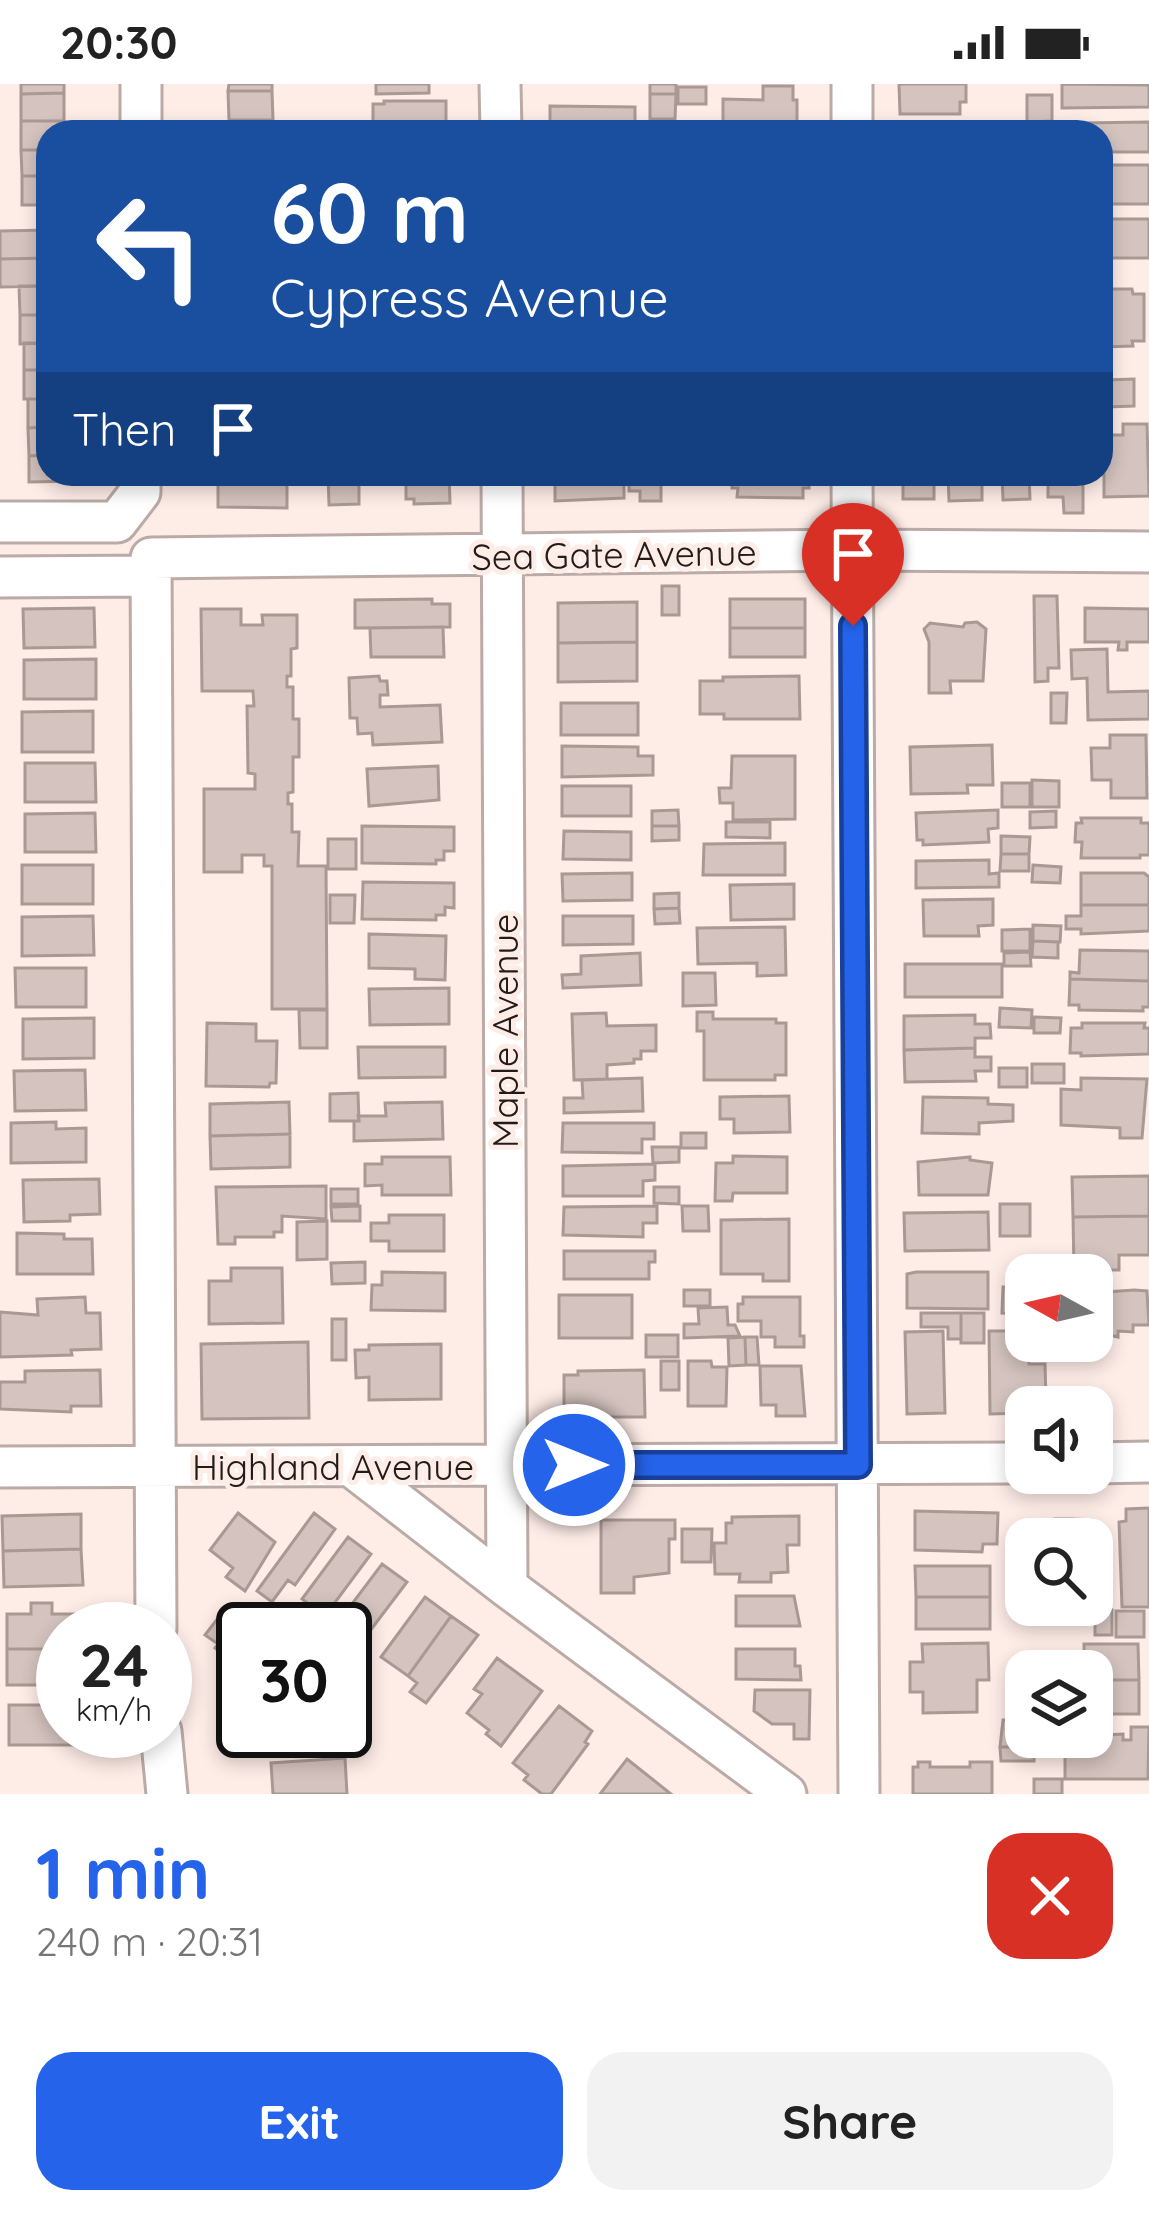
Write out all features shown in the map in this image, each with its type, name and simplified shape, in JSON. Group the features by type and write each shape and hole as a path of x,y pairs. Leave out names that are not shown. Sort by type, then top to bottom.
{"street":[{"path":"141,84 141,120"},
{"path":"500,84 500,120"},
{"path":"852,84 852,120"},
{"path":"0,522 117,522 138,486"},
{"name":"Maple Avenue","path":"502,486 507,1587"},
{"path":"852,486 860,1794"},
{"name":"Sea Gate Avenue","path":"0,577 151,567 502,556 852,550 1149,552"},
{"path":"151,567 156,1602"},
{"path":"1113,1463 1149,1462"},
{"name":"Highland Avenue","path":"0,1467 1005,1463"},
{"path":"351,1466 785,1794"},
{"path":"163,1758 166,1794"}],"building":[{"path":"21,84 64,84 64,93 21,94"},
{"path":"229,84 272,84 272,91 228,91"},
{"path":"376,84 429,84 429,93 376,94"},
{"path":"650,84 676,84 676,94 650,94"},
{"path":"899,84 966,84 966,102 960,102 960,114 900,114"},
{"path":"1062,84 1149,85 1149,107 1062,108"},
{"path":"763,86 793,86 797,120 723,120 723,99 763,100"},
{"path":"678,87 706,87 706,104 678,104"},
{"path":"228,91 272,91 273,120 229,120"},
{"path":"64,93 64,120 21,121 21,94"},
{"path":"650,94 676,94 675,119 650,119"},
{"path":"1027,95 1052,95 1052,120 1027,120"},
{"path":"446,101 446,120 373,120 373,104"},
{"path":"550,106 635,107 635,120 550,120"},
{"path":"21,121 36,121 36,150 21,150"},
{"path":"1149,122 1149,152 1113,152 1113,123"},
{"path":"21,150 36,150 36,176 22,176"},
{"path":"1113,165 1149,165 1149,204 1113,204"},
{"path":"22,176 36,176 36,205 22,205"},
{"path":"1113,219 1149,219 1149,258 1113,258"},
{"path":"36,230 36,258 0,259 0,231"},
{"path":"36,258 36,286 0,287 0,259"},
{"path":"19,286 36,286 36,315 20,315"},
{"path":"1113,289 1144,294 1144,341 1132,341 1133,346 1113,347"},
{"path":"20,315 36,315 36,343 20,344"},
{"path":"24,343 36,343 36,370 24,370"},
{"path":"24,370 36,370 36,399 24,399"},
{"path":"1134,379 1134,406 1113,407 1113,380"},
{"path":"28,399 36,399 36,428 28,428"},
{"path":"1123,424 1147,424 1149,496 1104,497 1104,486 1113,486 1113,435 1123,435"},
{"path":"28,428 36,428 36,456 29,456"},
{"path":"29,456 36,456 36,482 29,482"},
{"path":"218,486 287,486 287,508 218,507"},
{"path":"328,486 359,486 359,504 329,505"},
{"path":"406,486 449,486 450,503 414,504 414,499 406,499"},
{"path":"555,486 624,486 624,498 555,501"},
{"path":"629,486 661,486 661,501 640,501 640,491 629,491"},
{"path":"809,486 803,488 803,498 737,497 738,488 732,488"},
{"path":"903,486 934,486 934,499 903,499"},
{"path":"948,486 982,486 982,500 949,501"},
{"path":"1002,486 1029,486 1030,499 1003,500"},
{"path":"1048,486 1083,486 1083,513 1064,513 1063,497 1048,497"},
{"path":"662,586 679,586 679,615 662,615"},
{"path":"1034,596 1057,596 1059,668 1048,668 1048,681 1035,682"},
{"path":"432,599 432,604 450,604 450,627 355,628 355,600"},
{"path":"730,599 805,599 805,628 730,628"},
{"path":"637,602 637,642 558,643 558,603"},
{"path":"94,608 95,647 24,648 23,609"},
{"path":"1085,608 1149,609 1149,642 1127,642 1127,650 1118,650 1119,642 1085,642"},
{"path":"201,609 241,609 241,625 263,625 262,615 297,615 297,648 291,649 287,687 293,687 293,719 299,719 299,757 293,757 293,792 288,793 288,804 292,804 292,832 299,832 298,866 326,866 327,1009 272,1009 272,866 264,866 264,855 242,855 242,872 204,872 204,789 255,789 255,774 248,773 247,706 254,706 253,691 202,691"},
{"path":"977,622 986,629 983,681 950,681 951,693 929,693 929,642 924,629 930,623 963,627"},
{"path":"443,627 444,657 371,657 370,628"},
{"path":"730,628 805,628 805,657 730,657"},
{"path":"637,642 637,681 558,682 558,643"},
{"path":"1107,649 1108,692 1149,691 1149,719 1088,720 1087,678 1072,679 1071,650"},
{"path":"96,659 96,699 24,699 24,660"},
{"path":"379,676 380,681 387,681 388,695 380,695 380,707 440,705 442,742 373,745 372,733 358,734 357,718 350,718 349,678"},
{"path":"799,676 800,719 724,719 724,714 700,714 700,681"},
{"path":"1051,693 1067,693 1066,723 1051,723"},
{"path":"561,703 638,703 638,735 561,735"},
{"path":"93,711 93,752 22,752 22,712"},
{"path":"1110,735 1146,735 1147,798 1111,798 1111,780 1092,780 1091,748 1110,748"},
{"path":"992,745 993,785 967,785 968,793 911,794 910,747"},
{"path":"562,746 638,747 638,756 653,756 653,775 562,777"},
{"path":"732,756 795,756 795,819 733,820 733,803 720,803 719,788 731,788"},
{"path":"25,763 95,763 96,802 25,802"},
{"path":"438,766 439,800 369,806 367,769"},
{"path":"1032,780 1059,781 1059,807 1032,807"},
{"path":"1002,783 1030,783 1030,807 1002,807"},
{"path":"562,786 631,786 631,816 562,816"},
{"path":"678,810 679,826 652,826 652,811"},
{"path":"998,810 998,828 988,829 989,842 923,845 923,840 917,840 916,813"},
{"path":"1056,811 1056,827 1030,828 1030,812"},
{"path":"95,813 96,852 25,852 25,814"},
{"path":"1081,818 1141,818 1141,823 1149,823 1149,855 1081,858 1082,842 1075,842 1076,823 1082,823"},
{"path":"726,822 770,822 770,838 726,837"},
{"path":"362,826 454,827 454,851 444,851 444,860 436,864 362,863"},
{"path":"652,826 679,826 679,840 652,841"},
{"path":"564,831 631,832 631,860 563,859"},
{"path":"1001,836 1030,837 1029,854 1001,854"},
{"path":"328,839 356,839 356,869 328,869"},
{"path":"785,843 785,875 703,875 704,844"},
{"path":"1001,854 1029,854 1029,871 1000,871"},
{"path":"989,860 989,874 999,873 999,887 916,888 916,861"},
{"path":"22,865 93,865 93,904 22,904"},
{"path":"1033,865 1061,867 1060,883 1032,882"},
{"path":"632,873 632,900 563,901 562,874"},
{"path":"1081,873 1144,873 1149,877 1149,905 1081,905"},
{"path":"363,882 454,883 454,908 445,907 445,915 436,915 436,920 362,919"},
{"path":"794,884 794,919 731,920 730,885"},
{"path":"679,893 679,908 654,909 654,894"},
{"path":"330,895 355,895 354,923 330,923"},
{"path":"993,899 993,925 978,926 979,936 924,936 923,900"},
{"path":"1081,905 1149,905 1149,931 1081,934 1081,929 1066,929 1066,916 1081,916"},
{"path":"679,908 680,923 655,924 654,909"},
{"path":"93,916 94,955 22,956 22,917"},
{"path":"563,916 633,916 633,944 563,945"},
{"path":"1033,925 1061,926 1060,942 1033,941"},
{"path":"785,927 786,975 757,976 757,963 698,964 697,928"},
{"path":"1030,929 1030,951 1002,951 1002,930"},
{"path":"369,934 446,936 445,980 415,979 415,969 369,968"},
{"path":"1033,941 1058,942 1058,958 1032,957"},
{"path":"1080,950 1149,951 1149,981 1070,979 1070,972 1079,973"},
{"path":"1030,952 1031,966 1004,966 1004,953"},
{"path":"640,953 641,985 563,988 562,975 581,974 581,956"},
{"path":"905,964 1002,964 1002,997 905,997"},
{"path":"15,968 86,968 86,1007 16,1007"},
{"path":"683,973 715,973 716,1005 683,1006"},
{"path":"1070,979 1149,981 1149,1007 1143,1011 1079,1010 1079,1005 1069,1005"},
{"path":"449,988 449,1024 370,1025 369,989"},
{"path":"1000,1008 1032,1010 1031,1028 999,1027"},
{"path":"299,1010 327,1010 327,1048 300,1048"},
{"path":"697,1012 713,1012 713,1019 786,1023 786,1075 775,1075 775,1080 704,1080 704,1031 697,1031"},
{"path":"606,1013 607,1026 656,1025 656,1051 641,1051 641,1059 634,1063 607,1065 607,1079 574,1080 572,1014"},
{"path":"975,1015 975,1024 990,1024 991,1038 975,1038 975,1048 904,1050 904,1016"},
{"path":"1034,1017 1061,1018 1060,1033 1034,1033"},
{"path":"94,1018 94,1058 23,1059 23,1019"},
{"path":"207,1023 256,1024 256,1041 277,1041 276,1083 269,1087 206,1086"},
{"path":"1082,1023 1145,1023 1149,1054 1070,1053 1071,1028 1082,1028"},
{"path":"358,1047 445,1047 445,1077 359,1078"},
{"path":"975,1048 975,1057 991,1057 991,1071 975,1071 976,1081 905,1082 904,1050"},
{"path":"1032,1064 1064,1064 1064,1083 1032,1083"},
{"path":"999,1068 1027,1068 1027,1087 999,1087"},
{"path":"85,1070 86,1110 15,1111 14,1071"},
{"path":"642,1078 643,1111 564,1113 564,1098 583,1098 582,1080"},
{"path":"1081,1078 1147,1079 1142,1138 1120,1138 1120,1128 1061,1125 1061,1089 1081,1090"},
{"path":"358,1093 359,1121 330,1121 330,1094"},
{"path":"789,1096 790,1132 734,1133 734,1119 720,1119 720,1097"},
{"path":"923,1097 988,1098 988,1104 1013,1105 1013,1121 979,1123 979,1134 922,1133"},
{"path":"289,1102 290,1134 210,1136 210,1104"},
{"path":"442,1102 443,1139 354,1141 358,1116 386,1116 385,1103"},
{"path":"56,1122 56,1129 86,1128 86,1162 11,1163 11,1123"},
{"path":"563,1123 654,1123 654,1139 642,1139 642,1153 562,1152"},
{"path":"681,1133 706,1133 706,1148 681,1148"},
{"path":"290,1134 290,1167 211,1169 210,1136"},
{"path":"652,1147 679,1147 679,1162 653,1163"},
{"path":"733,1156 787,1157 787,1193 733,1193 732,1201 715,1201 716,1163 733,1163"},
{"path":"382,1157 450,1157 451,1195 382,1195 382,1185 365,1186 365,1164 382,1164"},
{"path":"970,1157 992,1163 988,1195 919,1195 918,1162"},
{"path":"655,1164 655,1180 643,1181 643,1196 563,1196 563,1166"},
{"path":"1149,1176 1149,1216 1073,1217 1072,1177"},
{"path":"99,1179 100,1214 70,1215 70,1221 24,1222 23,1180"},
{"path":"326,1186 326,1219 282,1216 282,1232 274,1232 274,1237 235,1237 235,1244 218,1244 216,1187"},
{"path":"654,1187 679,1187 679,1204 654,1203"},
{"path":"331,1189 358,1189 358,1204 331,1204"},
{"path":"1000,1204 1030,1204 1030,1236 1000,1236"},
{"path":"360,1206 360,1221 332,1221 331,1207"},
{"path":"657,1206 657,1223 643,1223 643,1237 563,1235 564,1207"},
{"path":"682,1206 708,1206 709,1231 683,1231"},
{"path":"988,1212 989,1250 905,1251 904,1213"},
{"path":"389,1215 444,1215 444,1251 389,1251 389,1241 371,1241 371,1223 389,1223"},
{"path":"1149,1216 1149,1255 1119,1255 1119,1270 1113,1270 1113,1254 1074,1254 1073,1217"},
{"path":"789,1219 789,1281 763,1281 763,1274 721,1274 721,1220"},
{"path":"327,1221 327,1259 297,1260 297,1222"},
{"path":"17,1233 92,1239 93,1274 17,1274"},
{"path":"564,1251 655,1251 655,1262 649,1262 649,1279 564,1279"},
{"path":"365,1262 365,1283 332,1284 331,1263"},
{"path":"231,1268 282,1268 283,1323 209,1324 209,1281 231,1281"},
{"path":"382,1272 445,1273 445,1311 371,1310 372,1285 382,1285"},
{"path":"988,1272 988,1309 907,1308 907,1274"},
{"path":"684,1290 710,1290 710,1306 684,1306"},
{"path":"1147,1291 1149,1325 1133,1325 1133,1332 1118,1331 1118,1337 1113,1336 1113,1292"},
{"path":"559,1295 632,1295 632,1338 559,1338"},
{"path":"85,1297 86,1313 100,1313 101,1349 71,1350 72,1355 0,1357 0,1312 38,1315 37,1299"},
{"path":"743,1297 800,1297 804,1347 775,1347 775,1337 761,1337 761,1321 738,1321"},
{"path":"727,1307 728,1325 735,1325 740,1336 684,1338 684,1324 699,1324 698,1308"},
{"path":"921,1313 961,1313 961,1339 948,1339 948,1327 921,1327"},
{"path":"961,1313 984,1313 984,1343 961,1343"},
{"path":"332,1319 346,1319 346,1360 332,1360"},
{"path":"943,1331 945,1413 907,1414 905,1332"},
{"path":"989,1331 1005,1331 1005,1362 1045,1364 1046,1386 1005,1386 1005,1414 990,1414"},
{"path":"646,1335 678,1335 678,1357 646,1357"},
{"path":"745,1337 746,1365 729,1366 728,1338"},
{"path":"745,1337 757,1337 759,1365 746,1365"},
{"path":"308,1342 309,1418 202,1419 201,1344"},
{"path":"441,1344 441,1399 369,1400 369,1377 356,1378 355,1350 369,1350 369,1345"},
{"path":"661,1361 679,1361 679,1390 661,1390"},
{"path":"688,1361 727,1367 726,1406 688,1406"},
{"path":"760,1366 801,1366 805,1416 776,1416 776,1405 761,1405"},
{"path":"100,1370 101,1406 71,1406 71,1412 0,1409 0,1382 25,1382 25,1371"},
{"path":"644,1370 645,1417 578,1417 578,1412 564,1412 564,1375"},
{"path":"1149,1508 1149,1607 1122,1607 1119,1522 1126,1521 1126,1509"},
{"path":"915,1511 998,1513 997,1544 983,1544 982,1552 915,1550"},
{"path":"238,1513 275,1542 245,1591 226,1577 233,1568 210,1550"},
{"path":"314,1513 335,1529 295,1585 288,1580 272,1602 257,1591"},
{"path":"81,1514 81,1549 3,1551 2,1516"},
{"path":"799,1516 799,1545 787,1545 788,1572 771,1573 771,1582 739,1582 740,1574 715,1574 714,1543 726,1543 726,1523 732,1523 732,1517"},
{"path":"601,1520 675,1520 675,1539 669,1539 669,1573 634,1577 634,1593 601,1593"},
{"path":"682,1529 712,1529 711,1562 682,1562"},
{"path":"348,1537 371,1554 335,1602 302,1599"},
{"path":"81,1549 83,1585 4,1587 3,1551"},
{"path":"382,1564 407,1582 372,1628 372,1602 353,1602"},
{"path":"915,1566 990,1566 990,1597 916,1597"},
{"path":"736,1596 794,1596 800,1626 736,1626"},
{"path":"425,1597 451,1616 408,1676 381,1657"},
{"path":"916,1597 990,1597 990,1629 916,1629"},
{"path":"31,1603 36,1603 36,1649 7,1649 7,1614 31,1614"},
{"path":"1116,1611 1144,1611 1144,1637 1116,1637"},
{"path":"451,1616 478,1635 426,1703 410,1692 417,1683 408,1676"},
{"path":"216,1621 216,1643 205,1635"},
{"path":"1095,1626 1112,1626 1112,1635 1095,1635"},
{"path":"988,1643 989,1680 977,1680 977,1712 923,1713 923,1692 910,1692 910,1662 923,1662 922,1644"},
{"path":"1084,1644 1138,1644 1139,1680 1113,1680 1113,1650 1084,1650"},
{"path":"7,1649 36,1649 36,1685 7,1685"},
{"path":"736,1649 795,1649 801,1680 736,1679"},
{"path":"497,1658 542,1691 501,1746 467,1713 482,1694 474,1689"},
{"path":"1113,1680 1139,1680 1139,1714 1113,1714"},
{"path":"755,1690 810,1690 809,1739 794,1739 794,1724 772,1724 754,1711"},
{"path":"9,1705 36,1705 36,1745 9,1745"},
{"path":"559,1706 592,1731 588,1744 551,1794 542,1794 513,1763"},
{"path":"1003,1720 1005,1720 1005,1747 1000,1747"},
{"path":"1131,1727 1149,1727 1148,1779 1065,1779 1065,1758 1113,1758 1113,1735 1131,1740"},
{"path":"1000,1747 1005,1747 1005,1758 1034,1758 1034,1761 1001,1761"},
{"path":"345,1758 347,1794 273,1794 271,1763"},
{"path":"627,1759 671,1794 600,1794"},
{"path":"930,1762 930,1767 970,1767 970,1762 992,1762 992,1794 913,1794 913,1767"},
{"path":"1034,1779 1062,1779 1062,1794 1034,1794"}],"route":[{"path":"574,1465 858,1465 853,626"}]}
